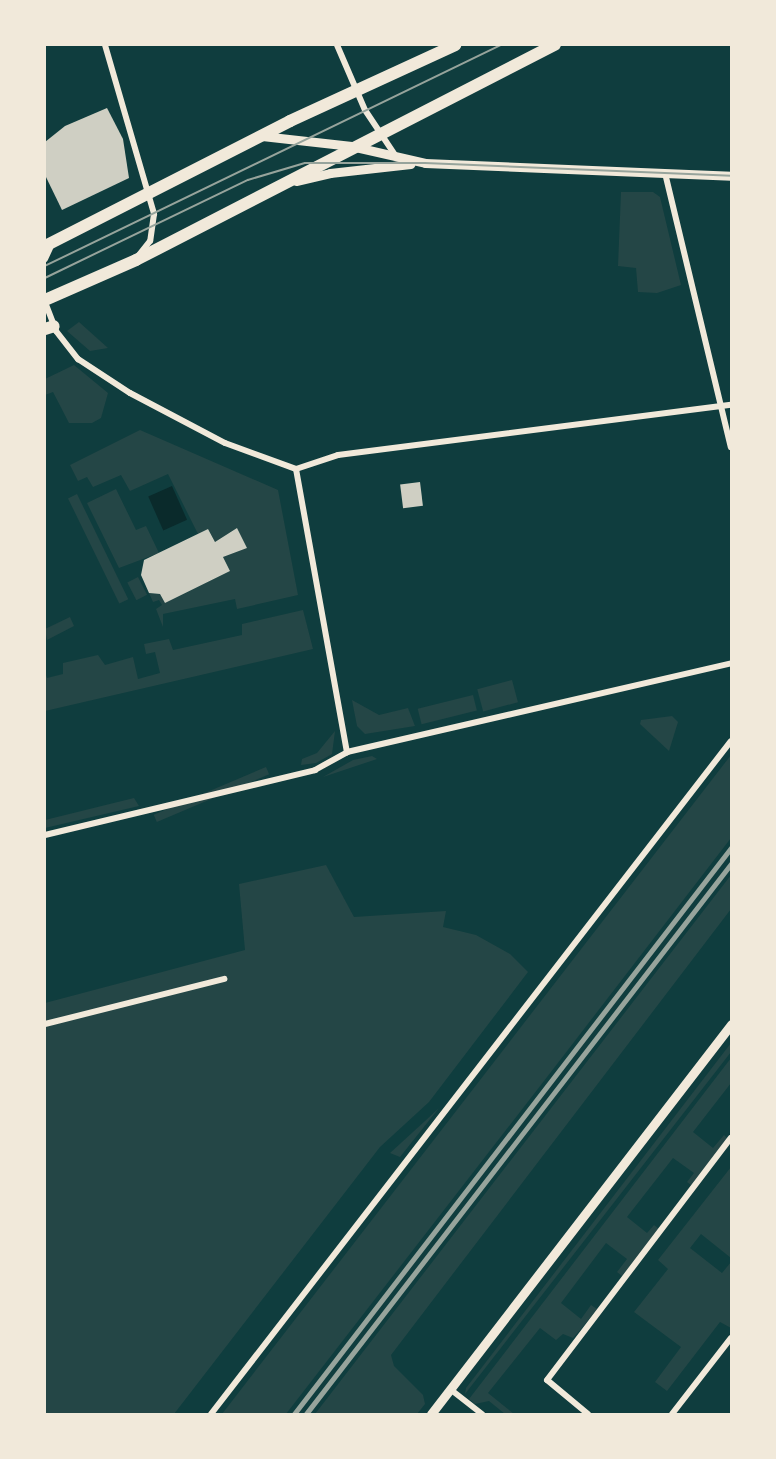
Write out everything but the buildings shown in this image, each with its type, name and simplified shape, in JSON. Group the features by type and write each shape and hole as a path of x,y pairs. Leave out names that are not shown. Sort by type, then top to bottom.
{"main road":[{"path":"49,244 262,136 455,45"},
{"path":"45,301 136,260 284,184 351,146 555,45"}],"street":[{"path":"105,45 148,192 154,225 150,241 136,260"},
{"path":"337,45 356,91 396,158"},
{"path":"262,136 351,146 424,163 731,176"},
{"path":"284,184 330,173 424,163"},
{"path":"664,173 731,447"},
{"path":"45,259 49,244"},
{"path":"45,301 49,327 78,359 130,393 225,443 296,469 338,455 731,405"},
{"path":"296,469 347,752"},
{"path":"45,835 315,770 347,752 731,663"},
{"path":"211,1414 731,741"},
{"path":"45,1024 224,979"},
{"path":"430,1414 731,1024"},
{"path":"588,1414 547,1380 731,1138"},
{"path":"672,1414 731,1338"},
{"path":"450,1389 482,1414"}],"shaded area":[{"path":"621,192 653,192 660,197 681,285 657,293 638,292 636,268 618,266"},
{"path":"79,322 108,348 90,351 67,331"},
{"path":"74,365 108,393 101,418 92,423 69,423 53,392 45,395 45,379"},
{"path":"140,430 278,490 298,595 237,609 235,599 163,614 163,627 156,609 162,605 159,600 153,602 149,593 160,594 165,603 230,571 223,557 247,548 237,528 215,542 208,529 198,534 168,474 130,491 121,475 93,487 87,477 78,481 70,465"},
{"path":"172,486 187,520 163,530 148,497"},
{"path":"116,489 136,530 146,526 159,553 119,568 87,503"},
{"path":"77,494 128,599 119,604 68,498"},
{"path":"138,577 147,595 136,600 127,582"},
{"path":"303,610 313,649 45,711 45,672 47,678 63,674 63,663 98,655 105,665 133,657 138,679 160,673 155,652 146,654 144,644 169,639 173,650 242,635 242,624"},
{"path":"70,617 74,626 47,640 45,629"},
{"path":"512,680 518,702 483,712 477,689"},
{"path":"473,695 477,711 422,724 418,709"},
{"path":"352,700 379,715 408,708 415,726 365,734 357,726"},
{"path":"672,716 678,722 669,751 640,724 641,720"},
{"path":"335,731 332,754 316,763 301,765 302,759 317,753"},
{"path":"731,755 731,838 554,1068 286,1414 222,1414"},
{"path":"372,756 377,759 323,777 353,760"},
{"path":"266,767 269,774 157,822 154,815"},
{"path":"134,798 139,806 45,828 45,820"},
{"path":"326,865 354,917 446,911 443,927 476,935 510,954 528,972 429,1102 380,1147 174,1414 45,1414 45,1003 245,950 239,884"},
{"path":"731,875 731,909 391,1355 394,1366 423,1395 425,1404 417,1414 315,1414"},
{"path":"731,1043 731,1052 465,1394 466,1388"},
{"path":"731,1058 731,1083 693,1132 713,1148 724,1135 728,1139 691,1185 687,1182 694,1173 673,1158 627,1217 647,1233 654,1225 659,1229 622,1276 617,1272 627,1259 606,1243 561,1303 581,1319 591,1305 597,1309 573,1338 563,1334 556,1340 540,1328 488,1393 514,1414 505,1414 489,1401 475,1404 469,1399"},
{"path":"439,1108 400,1157 390,1153 425,1121"},
{"path":"731,1167 731,1258 701,1234 690,1248 722,1273 731,1262 731,1328 720,1322 667,1391 655,1382 681,1347 634,1312 668,1269 658,1260"}],"tram line":[{"path":"45,266 501,45"},
{"path":"45,278 248,180 305,163 425,163 731,176"}],"railway":[{"path":"294,1414 731,848"},
{"path":"306,1414 731,864"}]}
